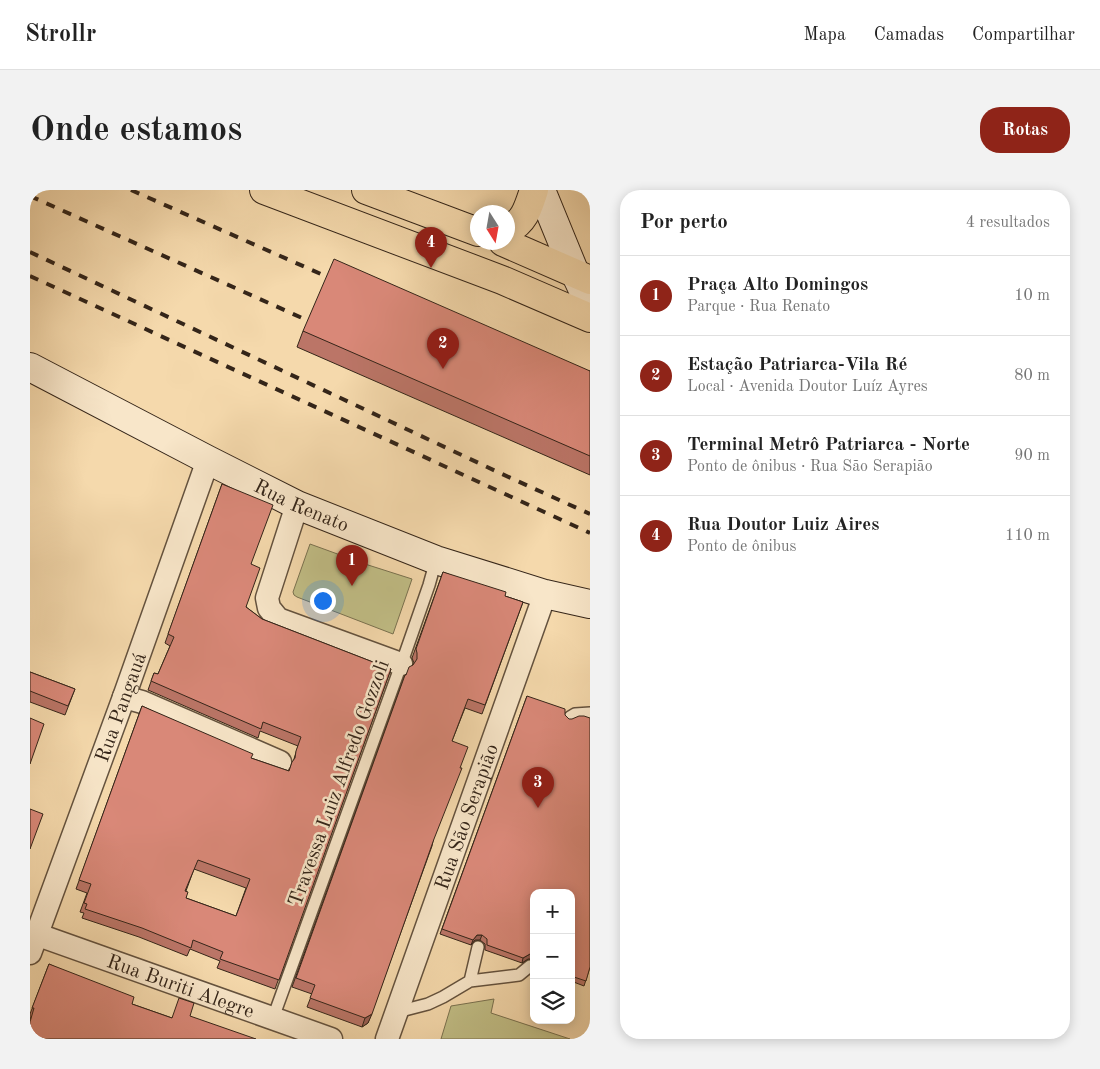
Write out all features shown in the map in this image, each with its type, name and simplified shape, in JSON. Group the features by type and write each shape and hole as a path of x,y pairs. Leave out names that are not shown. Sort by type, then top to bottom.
{"highway":[{"path":"264,190 502,280 590,318"},
{"path":"366,190 470,229"},
{"path":"515,226 527,211 534,190"},
{"path":"515,247 583,276"}],"street":[{"path":"541,190 583,276 590,305"},
{"name":"Rua Renato","path":"30,367 297,505 436,560 545,594 590,604"},
{"name":"Rua Pangauá","path":"32,940 124,697 208,460"},
{"path":"297,505 267,598 269,608 278,619 401,664"},
{"name":"Rua São Serapião","path":"387,1039 545,594"},
{"path":"124,697 142,702 280,762"},
{"name":"Rua Buriti Alegre","path":"32,940 273,1018 331,1039"}],"lane":[{"name":"Travessa Luiz Alfredo Gozzoli","path":"273,1018 401,664 436,560"},
{"path":"570,717 575,714 590,713"},
{"path":"470,981 478,947"},
{"path":"397,1012 428,1004 470,981 519,975 530,966"}],"shaded area":[{"path":"310,544 412,579 393,634 294,595 293,592"},
{"path":"494,999 491,1013 570,1039 441,1039 451,1006"}],"building":[{"path":"334,259 590,371 590,456 303,331"},
{"path":"222,484 273,505 251,564 260,568 246,607 262,619 391,669 279,980 220,959 223,952 193,940 191,948 142,928 85,909 87,904 84,903 91,884 79,880 142,706 253,754 251,758 289,771 295,758 301,737 263,722 261,729 151,681 154,673 158,674 174,637 168,634","holes":["198,860 250,879 236,916 186,898 188,892 185,891"]},
{"path":"443,572 506,592 505,596 523,602 485,705 468,699 452,741 468,747 460,768 462,768 434,839 372,1014 365,1018 310,998 315,985 296,978 405,675 409,667 417,659 416,649"},
{"path":"30,672 75,689 68,706 30,691"},
{"path":"527,696 565,709 565,715 569,719 579,716 590,718 590,967 586,981 575,977 575,889 530,889 530,954 523,958 487,945 487,939 482,935 477,935 473,940 442,929"},
{"path":"30,718 44,724 30,764"},
{"path":"30,809 43,814 30,849"},
{"path":"49,964 134,997 132,1004 172,1018 179,998 194,1003 190,1016 256,1039 30,1039 30,1022 34,1008 32,1008"}],"railway":[{"path":"131,190 339,282"},
{"path":"30,196 320,326"},
{"path":"30,252 590,514"},
{"path":"30,276 590,533"}],"place":[{"name":"Rua Doutor Luiz Aires","path":"431,268"},
{"name":"Estação Patriarca-Vila Ré","path":"443,369"},
{"name":"Praça Alto Domingos","path":"352,586"},
{"name":"Terminal Metrô Patriarca - Norte","path":"538,808"}]}
